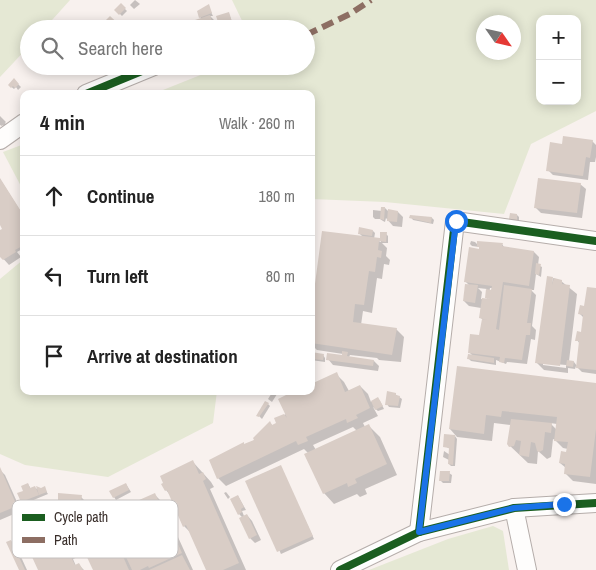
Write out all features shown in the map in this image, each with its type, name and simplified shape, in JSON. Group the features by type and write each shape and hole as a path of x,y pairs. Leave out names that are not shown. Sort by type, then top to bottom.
{"street":[{"path":"96,90 132,75"},
{"path":"0,140 20,126"},
{"path":"419,532 456,221 596,241"},
{"path":"340,570 419,532 514,508 596,503"},
{"path":"514,508 527,570"}],"green space":[{"path":"0,0 70,0 52,20 20,20 20,56 0,77"},
{"path":"232,0 596,0 596,111 531,144 504,214 385,202 315,199 315,90 163,90 200,75 315,75 315,20 242,20"},
{"path":"20,146 20,184 3,152"},
{"path":"20,262 20,395 216,395 213,423 108,477 25,465 0,454 0,279"},
{"path":"493,526 503,531 509,570 369,570 448,539"}],"building":[{"path":"121,3 126,8 119,15 114,10"},
{"path":"209,4 212,13 199,18 197,11"},
{"path":"229,12 231,20 217,20 216,16"},
{"path":"210,15 212,20 195,20"},
{"path":"110,16 114,20 106,20"},
{"path":"14,78 19,84 15,88 13,86 11,88 8,85"},
{"path":"563,136 593,140 590,158 586,157 583,176 546,171 550,142 562,144"},
{"path":"0,178 20,210 20,247 3,260 0,257 0,230 2,229 0,225"},
{"path":"538,178 581,183 577,213 534,208"},
{"path":"381,207 385,207 384,220 380,219"},
{"path":"388,209 398,211 397,222 387,221"},
{"path":"510,213 517,214 517,220 509,219"},
{"path":"410,215 432,217 431,223 409,218"},
{"path":"359,227 373,230 372,236 358,234"},
{"path":"322,231 380,238 380,232 387,232 386,242 379,241 378,250 382,251 381,258 377,257 375,272 369,271 364,305 355,304 353,322 397,328 392,355 315,344 315,284"},
{"path":"477,241 503,243 502,246 534,251 529,286 503,282 496,329 499,330 504,285 532,289 527,323 531,323 530,335 526,335 522,360 505,358 504,363 499,362 500,357 468,353 470,334 479,335 482,319 487,320 479,318 482,298 490,299 485,298 486,289 491,290 492,286 464,282 469,247 479,249"},
{"path":"536,263 541,264 539,275 535,274"},
{"path":"547,276 553,277 552,285 554,278 562,280 562,284 570,285 560,366 535,363"},
{"path":"465,284 478,285 475,303 463,301"},
{"path":"587,287 596,288 596,370 576,368 579,341 575,341 577,331 581,332 583,315 578,314 580,305 584,306"},
{"path":"342,351 348,352 347,356 374,360 373,366 326,360 327,353 342,355"},
{"path":"315,353 324,354 323,360 315,359"},
{"path":"468,354 494,358 494,363 467,359"},
{"path":"567,360 574,361 573,367 566,366"},
{"path":"457,366 596,383 596,429 590,477 564,474 565,464 559,463 561,451 566,452 568,442 554,441 557,417 502,411 501,417 486,415 484,434 449,429"},
{"path":"337,372 345,392 360,385 370,408 356,415 358,418 347,423 346,419 306,437 308,441 298,445 296,441 217,479 209,460 244,442 244,444 254,440 253,438 270,421 272,425 276,423 274,418 284,414 287,418 278,399 286,395 315,395 315,382"},
{"path":"387,391 400,396 398,406 385,405"},
{"path":"378,397 383,406 375,410 371,401"},
{"path":"265,401 269,403 259,417 256,416"},
{"path":"511,419 552,423 551,433 545,432 543,450 537,451 535,443 531,442 529,457 519,455 521,441 516,440 514,446 509,447 507,444"},
{"path":"369,424 387,464 355,479 357,483 348,487 347,483 323,494 304,454"},
{"path":"444,434 455,435 453,465 448,464 449,448 443,447"},
{"path":"193,460 199,474 203,472 206,479 203,481 239,563 223,570 206,570 186,525 183,527 178,515 178,500 171,500 167,490 165,491 161,484 163,483 160,476"},
{"path":"281,465 313,536 277,552 245,481"},
{"path":"0,467 14,500 12,500 12,508 0,513"},
{"path":"440,471 450,471 449,481 439,481"},
{"path":"28,483 30,488 35,486 39,495 26,500 20,500 17,493 23,491 21,486"},
{"path":"126,483 129,490 113,498 109,491"},
{"path":"36,486 41,488 45,486 47,492 39,495"},
{"path":"58,493 82,495 81,500 58,500"},
{"path":"155,493 158,500 139,500"},
{"path":"238,495 244,507 238,515 230,499"},
{"path":"247,514 257,535 249,539 239,518"},
{"path":"11,540 12,542 12,555 6,542"},
{"path":"178,544 182,553 178,555"},
{"path":"182,555 190,570 149,570 178,558"},
{"path":"13,558 19,558 25,570 19,570"},
{"path":"32,558 72,558 75,565 79,563 83,570 38,570"},
{"path":"87,558 124,558 129,570 93,570"},
{"path":"126,558 171,558 149,568 148,566 140,570 132,570"}],"marked path":[{"path":"315,31 350,14 371,0"}],"cycle path":[{"path":"96,90 132,75"},
{"path":"419,532 455,221 596,241"},
{"path":"340,570 419,532 514,508 596,503"}],"route":[{"path":"456,221 419,532 514,508 564,504"}]}
